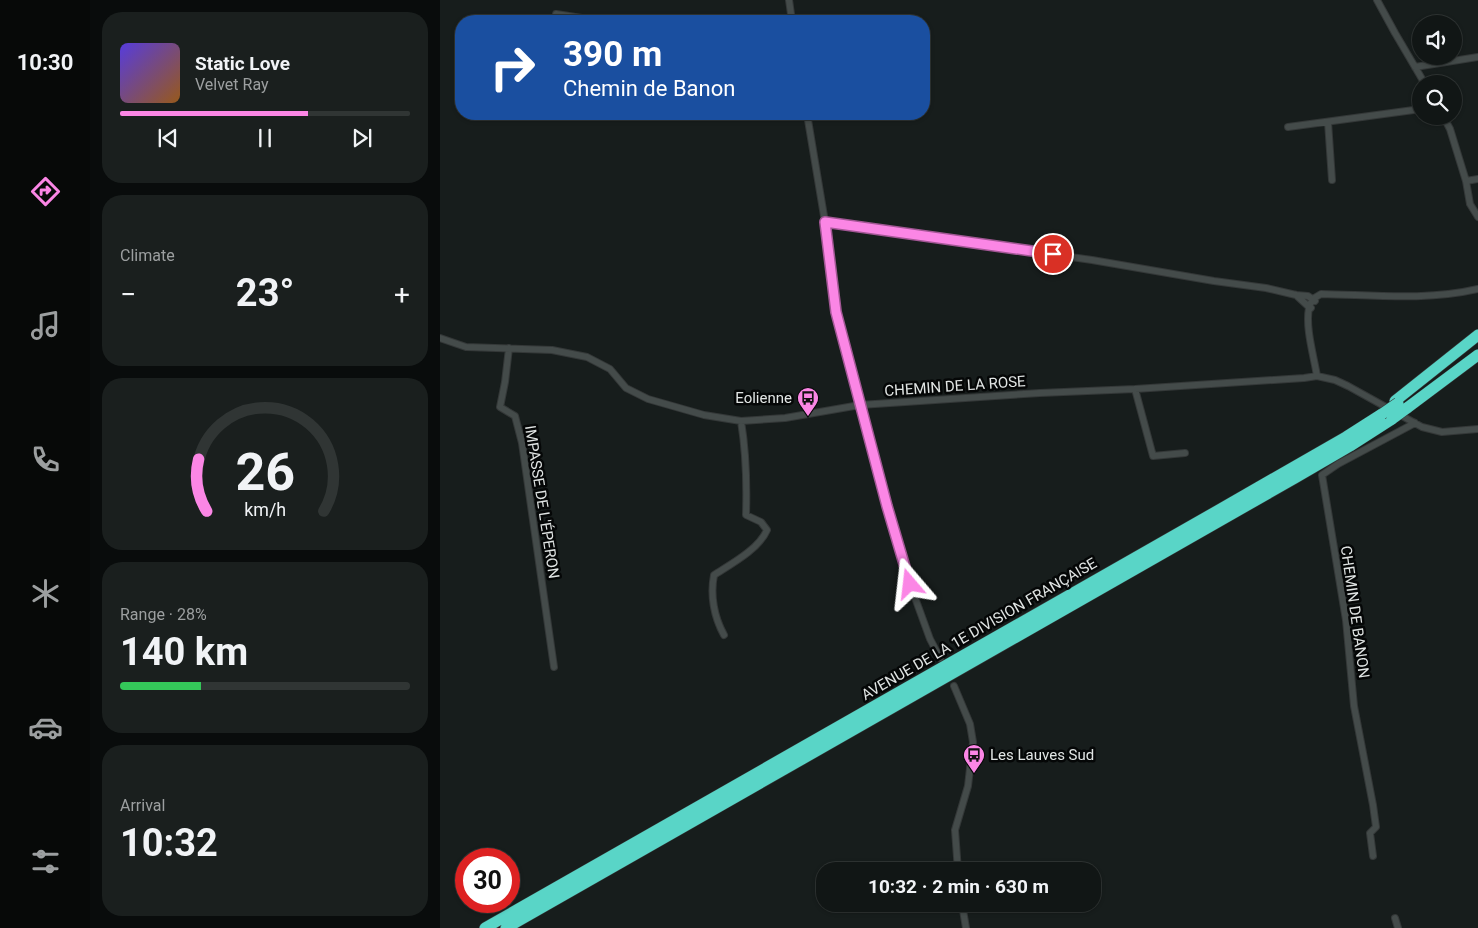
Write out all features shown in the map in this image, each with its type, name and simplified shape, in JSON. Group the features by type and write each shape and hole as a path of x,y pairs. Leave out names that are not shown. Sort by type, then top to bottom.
{"highway":[{"path":"1400,404 1478,336"},
{"name":"AVENUE DE LA 1E DIVISION FRANÇAISE","path":"506,928 1350,446 1385,415 1478,342"},
{"name":"AVENUE DE LA 1E DIVISION FRANÇAISE","path":"1400,404 1430,392 1478,355"},
{"path":"1430,392 1478,360"},
{"name":"AVENUE DE LA 1E DIVISION FRANÇAISE","path":"486,928 1385,415"}],"street":[{"path":"789,0 791,15"},
{"path":"1377,0 1394,33 1420,75"},
{"path":"556,14 562,15"},
{"path":"1416,67 1478,57"},
{"path":"1288,127 1412,110"},
{"path":"808,120 825,222 836,312 887,506 910,584 930,639 940,658"},
{"path":"1328,122 1332,180"},
{"path":"1448,125 1466,181 1470,204 1478,217"},
{"path":"1466,181 1478,178"},
{"path":"825,222 1092,260 1266,288 1308,296 1314,300"},
{"path":"1317,376 1308,322 1310,308 1314,300 1321,294 1432,296 1478,289"},
{"path":"1296,295 1310,308"},
{"name":"CHEMIN DE LA ROSE","path":"440,338 466,347 552,350 587,357 610,369 626,388 648,399 704,415 741,421 785,418 860,405 1040,392 1135,390 1317,376 1348,386 1422,427 1442,432 1478,429"},
{"name":"IMPASSE DE L'ÉPERON","path":"508,348 505,382 500,407 515,416 522,443 554,667"},
{"path":"1135,390 1153,456 1185,453"},
{"path":"724,635 718,625 713,599 712,586 714,575 740,558 763,539 767,530 760,522 746,515 747,490 741,421"},
{"name":"CHEMIN DE BANON","path":"1373,856 1370,833 1376,827 1373,804 1354,706 1346,620 1322,475 1338,464 1415,423"},
{"path":"954,686 970,724 973,742 968,786 955,830 957,862"},
{"path":"963,912 966,928"},
{"path":"1395,918 1398,928"}],"place":[{"name":"Eolienne","path":"808,417"},
{"name":"Les Lauves Sud","path":"974,774"}],"route":[{"path":"910,584 887,506 836,312 825,222 1053,254"}]}
